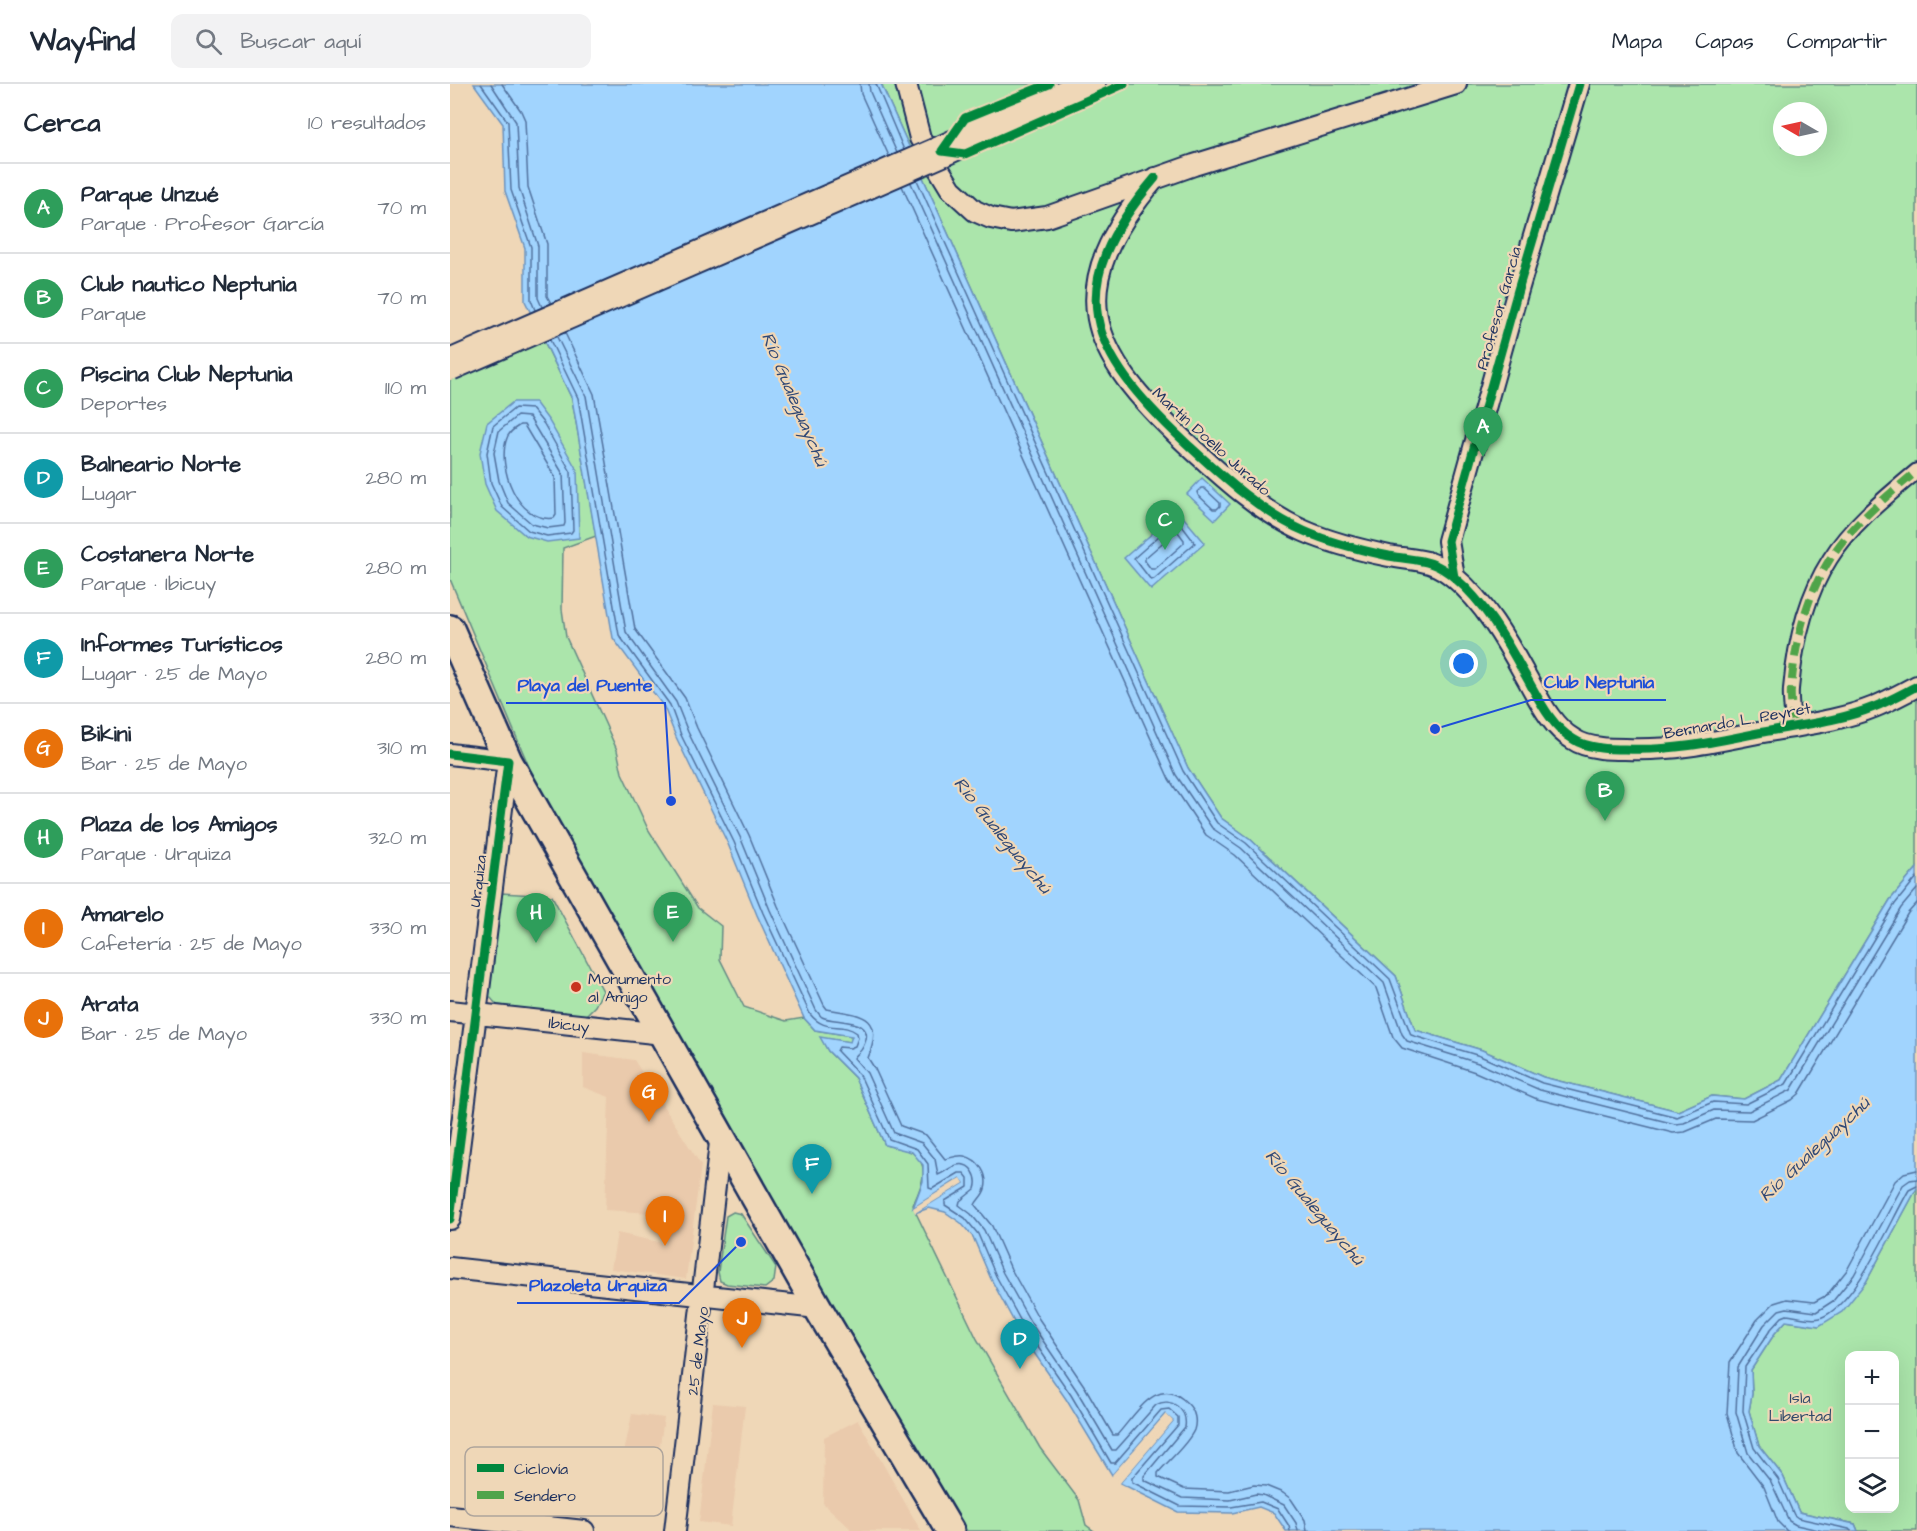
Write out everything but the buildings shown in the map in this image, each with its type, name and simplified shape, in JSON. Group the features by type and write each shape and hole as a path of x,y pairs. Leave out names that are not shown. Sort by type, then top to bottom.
{"main road":[{"path":"450,365 942,151 1090,84"},
{"path":"450,629 508,761 818,1308 950,1531"}],"street":[{"path":"906,84 920,138 951,189 975,211 991,218 1011,222 1047,217 1155,178 1456,84"},
{"name":"Profesor García","path":"1448,541 1518,290 1579,84"},
{"name":"Martín Doello Jurado","path":"1155,178 1121,222 1108,244 1098,273 1096,304 1101,334 1113,361 1137,394 1198,454 1269,512 1303,531 1346,547 1430,562"},
{"path":"1086,203 1104,204 1112,208 1119,214 1121,222"},
{"path":"1794,726 1791,692 1797,645 1810,595 1831,557 1859,524 1917,471"},
{"path":"1430,562 1448,541"},
{"path":"1448,541 1454,577"},
{"name":"Bernardo L. Peyret","path":"1430,562 1454,577 1475,598 1555,723 1573,740 1601,748 1647,750 1696,746 1833,719 1873,708 1917,686"},
{"path":"450,753 508,761"},
{"name":"Urquiza","path":"450,1219 508,761"},
{"name":"Ibicuy","path":"450,1011 663,1034"},
{"name":"25 de Mayo","path":"675,1531 721,1134"},
{"path":"450,1268 818,1308"},
{"path":"450,1516 584,1531"}],"shaded area":[{"path":"583,1053 634,1060 701,1165 686,1279 611,1269 617,1233 663,1243 666,1214 605,1210 609,1097 583,1087"},
{"path":"713,1403 745,1406 731,1526 699,1522"},
{"path":"632,1414 664,1418 660,1447 625,1447"},
{"path":"858,1420 921,1531 850,1531 850,1528 823,1503 824,1437"}],"green space":[{"path":"881,84 1917,84 1917,868 1890,900 1781,1080 1744,1099 1712,1096 1678,1111 1543,1077 1482,1050 1415,1030 1396,976 1249,838 1221,818 1188,768"},
{"path":"543,339 572,399 596,536 563,548 562,609 566,637 617,750 622,773 648,829 698,908 721,926 720,959 744,1007 786,1021 804,1018 815,1030 852,1036 851,1042 821,1038 828,1051 855,1078 885,1145 907,1150 919,1158 923,1178 913,1205 916,1213 977,1339 1040,1448 1079,1500 1086,1525 1094,1531 967,1531 923,1464 535,781 450,579 450,380"},
{"path":"501,893 552,896 603,991 595,1006 585,1016 497,1005 489,996"},
{"name":"Isla Libertad","path":"1917,1188 1917,1531 1858,1531 1855,1524 1799,1512 1783,1476 1759,1446 1749,1411 1752,1394 1751,1370 1775,1333 1786,1321 1819,1326 1866,1282"},
{"path":"733,1212 741,1214 776,1267 774,1281 765,1288 727,1284 720,1281 718,1272 726,1216"}],"water":[{"name":"Río Gualeguaychú","path":"474,84 881,84 1188,768 1221,818 1249,838 1396,976 1415,1030 1482,1050 1543,1077 1678,1111 1712,1096 1744,1099 1781,1080 1890,900 1917,868 1917,1188 1866,1282 1842,1312 1819,1326 1786,1321 1775,1333 1751,1370 1752,1394 1749,1411 1759,1446 1783,1476 1799,1512 1855,1524 1858,1531 1286,1531 1274,1513 1259,1507 1232,1513 1178,1512 1120,1483 1173,1421 1165,1414 1112,1475 1066,1399 1019,1331 991,1279 973,1237 961,1223 945,1212 929,1208 915,1213 964,1183 960,1178 913,1208 923,1181 923,1165 912,1152 885,1145 855,1078 828,1051 820,1037 850,1042 852,1036 815,1030 804,1018 757,915 728,844 676,737 664,707 613,638 572,399 525,301 525,248 505,191 503,124"},
{"path":"513,402 535,402 549,421 577,470 579,538 547,542 526,536 497,511 485,484 480,453 487,423"},
{"path":"1202,478 1230,504 1215,520 1187,494"},
{"path":"1178,511 1205,543 1151,590 1124,558"}],"pier":[{"path":"961,1178 964,1183 915,1213 913,1208"},
{"path":"1166,1414 1173,1421 1120,1483 1118,1481 1169,1421 1166,1418 1114,1477 1112,1475"}],"marked path":[{"path":"1793,726 1791,694 1795,655 1808,605 1821,574 1838,547 1859,523 1917,471"}],"cycle path":[{"path":"1049,84 965,118 942,151 965,154 1124,84"},
{"path":"1454,577 1448,541 1518,290 1579,84"},
{"path":"1155,178 1125,218 1106,254 1097,287 1098,318 1108,348 1126,378 1152,410 1213,468 1256,503 1287,523 1346,546 1431,564 1455,578 1494,622 1551,718 1573,739 1601,748 1674,748 1845,716 1880,705 1917,686"},
{"path":"450,754 508,761 450,1219"}],"place":[{"name":"Parque Unzué","path":"1483,457"},
{"name":"Piscina Club Neptunia","path":"1165,550"},
{"name":"Club Neptunia","path":"1435,729"},
{"name":"Playa del Puente","path":"671,801"},
{"name":"Club nautico Neptunia","path":"1605,821"},
{"name":"Costanera Norte","path":"673,942"},
{"name":"Plaza de los Amigos","path":"536,943"},
{"name":"Monumento al Amigo","path":"576,987"},
{"name":"Bikini","path":"649,1122"},
{"name":"Informes Turísticos","path":"812,1194"},
{"name":"Plazoleta Urquiza","path":"741,1242"},
{"name":"Amarelo","path":"665,1246"},
{"name":"Arata","path":"742,1348"},
{"name":"Balneario Norte","path":"1020,1369"}]}
